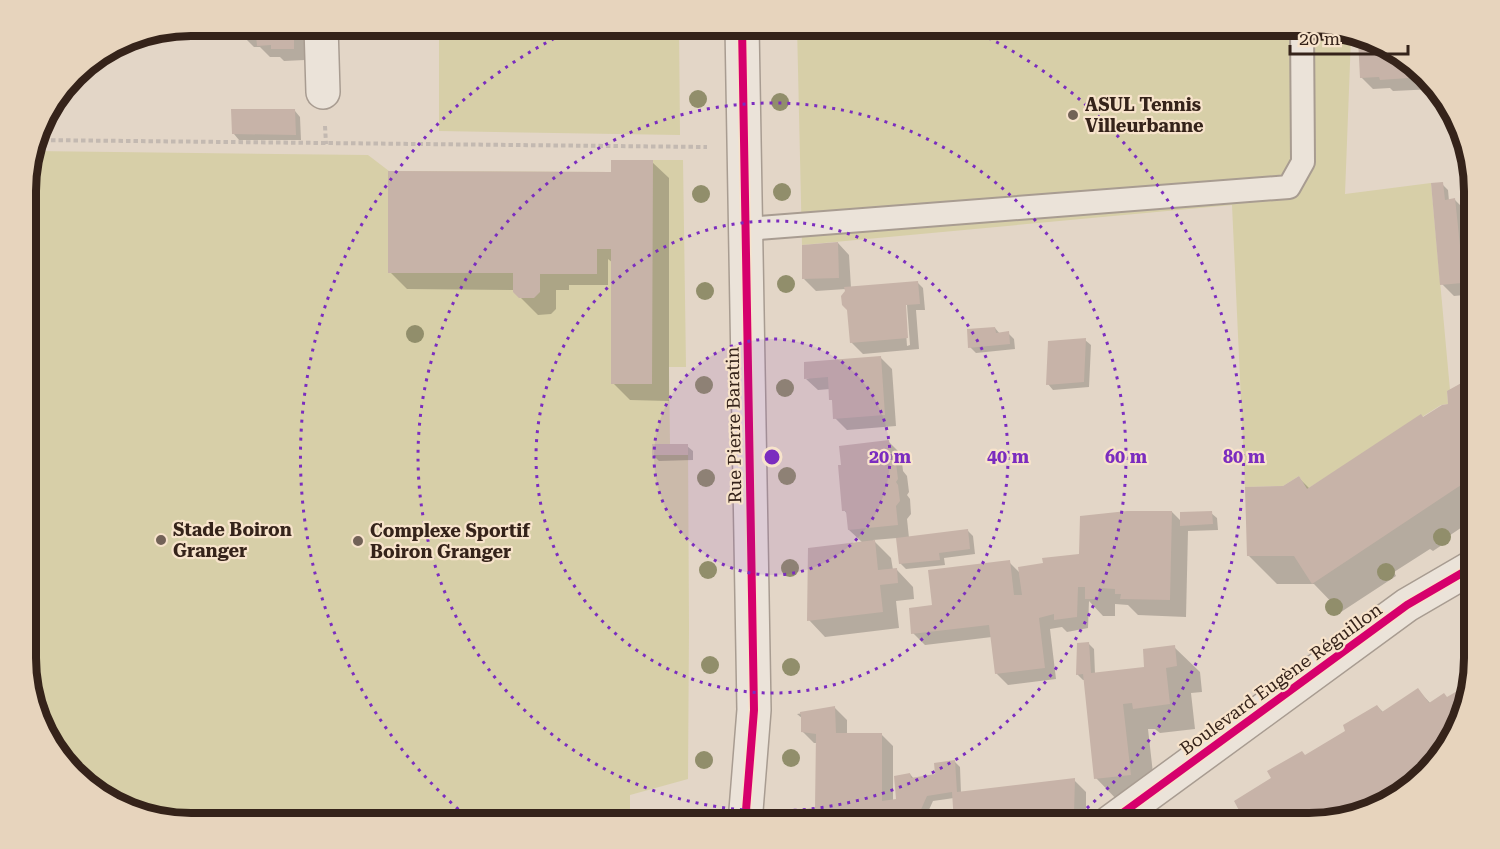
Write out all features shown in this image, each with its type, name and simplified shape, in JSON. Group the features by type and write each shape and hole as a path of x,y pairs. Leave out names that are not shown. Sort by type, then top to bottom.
{"street":[{"path":"321,36 323,92"},
{"name":"Rue Pierre Baratin","path":"742,36 754,710 746,813"},
{"name":"Boulevard Eugène Réguillon","path":"1123,813 1407,606 1464,572"}],"lane":[{"path":"746,229 1289,187 1303,162 1302,36"}],"path":[{"path":"44,140 744,147"}],"shaded area":[{"path":"439,36 679,36 680,135 439,131"},
{"name":"ASUL Tennis Villeurbanne","path":"797,36 1309,36 1349,41 1351,42 1345,194 1431,183 1450,390 1447,391 1448,404 1441,405 1307,489 1299,476 1283,486 1245,487 1232,205 802,245"},
{"name":"Complexe Sportif Boiron Granger","path":"41,151 368,155 389,171 611,172 611,160 683,160 686,367 669,367 670,444 688,444 688,779 630,795 630,813 171,812 151,808 114,792 97,781 75,760 62,744 48,717 37,678 36,191"}],"building":[{"path":"256,36 294,36 294,49 271,49 271,45 257,46"},
{"path":"1358,44 1386,57 1413,78 1380,80 1379,77 1360,78"},
{"path":"231,109 295,109 296,135 232,134"},
{"path":"611,160 653,160 652,384 611,384 611,249 597,249 597,274 540,274 540,292 534,298 519,298 513,292 513,273 388,273 388,171 611,172"},
{"path":"1443,182 1445,200 1455,198 1461,255 1464,255 1464,283 1440,285 1431,183"},
{"path":"838,242 839,278 802,279 802,245"},
{"path":"918,281 920,304 906,305 908,338 850,343 847,310 842,305 841,296 845,291 844,287"},
{"path":"995,327 996,333 1009,331 1010,344 968,348 967,329"},
{"path":"1086,338 1084,382 1046,385 1048,341"},
{"path":"881,356 885,415 833,419 828,377 804,379 804,362"},
{"path":"1464,382 1464,484 1312,584 1294,556 1247,556 1245,487 1283,486 1299,476 1307,489 1421,414 1423,417 1442,405 1448,404 1447,391"},
{"path":"889,440 891,459 896,463 898,479 896,482 900,501 896,506 898,525 848,530 846,511 842,511 838,465 841,465 839,446"},
{"path":"652,444 688,444 688,455 652,455"},
{"path":"1127,511 1172,511 1170,600 1120,599 1121,594 1115,594 1115,589 1099,588 1098,599 1085,599 1085,587 1078,587 1077,617 1054,620 1054,614 1039,618 1045,668 995,674 989,625 911,634 909,608 932,605 928,570 1010,560 1014,595 1022,595 1018,567 1043,563 1042,558 1079,554 1080,516"},
{"path":"1212,511 1213,524 1180,526 1180,512"},
{"path":"968,529 970,549 939,553 940,560 899,564 896,538"},
{"path":"875,540 878,570 897,568 898,583 880,585 883,612 807,621 808,548"},
{"path":"1089,642 1091,673 1144,667 1143,649 1175,645 1177,666 1166,668 1170,704 1133,709 1132,703 1123,704 1131,775 1094,779 1083,674 1076,675 1077,643"},
{"path":"1418,688 1429,703 1444,693 1447,697 1461,689 1456,708 1438,744 1411,774 1395,787 1377,797 1359,805 1319,813 1240,813 1234,801 1271,778 1267,771 1302,751 1305,755 1345,731 1343,725 1377,705 1382,712"},
{"path":"835,706 836,733 882,733 882,801 896,799 894,776 910,773 911,778 935,774 934,763 955,760 957,792 1075,778 1074,813 953,813 952,792 927,796 919,813 805,813 805,809 815,808 816,734 801,732 800,712"}],"cycle path":[{"path":"742,36 754,710 746,813"},
{"path":"1123,813 1407,605 1464,572"}],"place":[{"name":"ASUL Tennis Villeurbanne","path":"1073,115"},
{"name":"Stade Boiron Granger","path":"161,540"},
{"name":"Complexe Sportif Boiron Granger","path":"358,541"}]}
